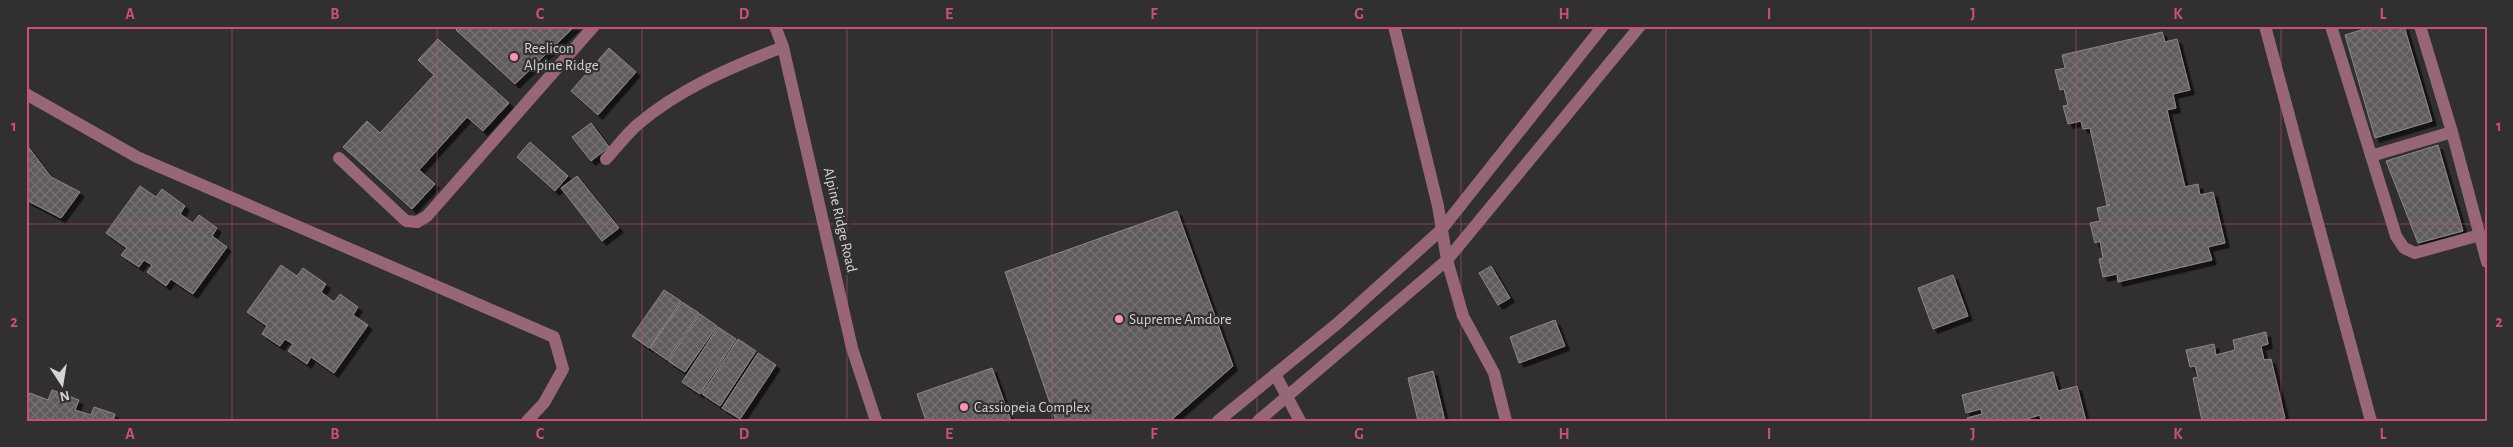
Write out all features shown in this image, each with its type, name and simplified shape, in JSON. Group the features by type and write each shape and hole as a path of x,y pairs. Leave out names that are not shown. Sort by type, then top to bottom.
{"street":[{"path":"339,158 406,221 417,222 427,216 594,26"},
{"name":"Alpine Ridge Road","path":"776,26 783,47 852,348 876,421"},
{"path":"1394,26 1438,206 1447,260 1463,316 1494,373 1506,421"},
{"path":"1218,421 1338,323 1441,230 1603,26"},
{"path":"1258,421 1447,260 1640,26"},
{"path":"2265,26 2371,421"},
{"path":"2331,26 2396,236 2404,248 2415,253 2480,235"},
{"path":"2420,26 2452,132 2487,262"},
{"path":"606,159 637,126 676,97 731,67 783,47"},
{"path":"26,94 137,157 554,337 563,368 544,403 527,421"},
{"path":"2371,156 2452,132"},
{"path":"1275,374 1300,421"}],"building":[{"name":"Reelicon Alpine Ridge","path":"460,26 575,26 515,84 456,30"},
{"path":"2374,26 2404,26 2432,121 2375,138 2345,35"},
{"path":"2162,32 2165,42 2177,39 2190,90 2173,94 2176,108 2167,110 2185,187 2198,184 2200,195 2213,192 2225,243 2208,247 2212,260 2118,282 2117,274 2103,277 2099,259 2103,258 2100,241 2095,243 2090,223 2100,221 2097,208 2110,205 2107,205 2090,128 2083,129 2081,121 2068,124 2063,106 2068,105 2064,89 2060,90 2055,70 2065,68 2062,55"},
{"path":"438,39 509,103 483,131 467,117 419,170 435,184 412,209 343,147 367,121 380,133 434,75 418,60"},
{"path":"609,48 636,72 598,115 571,91"},
{"path":"591,123 609,147 591,161 572,137"},
{"path":"530,142 568,176 555,191 517,157"},
{"path":"26,144 51,177 80,192 61,218 26,200"},
{"path":"2438,145 2463,231 2418,243 2386,161"},
{"path":"577,176 619,228 602,241 561,188"},
{"path":"140,186 156,197 162,189 185,206 180,214 193,223 199,215 217,228 212,236 227,247 193,294 171,279 166,286 147,272 152,265 144,260 139,267 121,255 127,248 106,233"},
{"name":"Supreme Amdore","path":"1177,211 1233,366 1170,421 1056,421 1005,272"},
{"path":"281,265 297,276 303,268 326,284 321,292 334,302 340,294 358,307 353,315 368,325 334,373 311,357 307,364 288,351 293,344 285,339 280,346 262,334 267,326 247,312"},
{"path":"1491,266 1510,298 1498,305 1479,273"},
{"path":"1953,275 1968,316 1933,329 1918,288"},
{"path":"664,290 681,301 649,348 632,336"},
{"path":"682,302 699,313 667,360 650,348"},
{"path":"700,314 717,326 685,372 668,361"},
{"path":"1555,320 1565,346 1519,363 1510,337"},
{"path":"718,327 736,339 700,394 682,382"},
{"path":"2266,332 2268,344 2261,346 2264,360 2271,359 2285,418 2278,421 2202,421 2193,378 2198,377 2195,366 2190,367 2186,350 2214,344 2216,355 2235,350 2233,340"},
{"path":"738,339 756,351 720,406 702,394"},
{"path":"758,353 776,365 740,419 722,408"},
{"name":"Cassiopeia Complex","path":"992,368 1011,421 926,421 917,394"},
{"path":"1433,371 1445,421 1418,421 1408,378"},
{"path":"2053,372 2058,391 2077,386 2086,421 2041,421 2040,415 2020,421 1968,421 1967,418 1982,414 1981,409 1966,413 1962,395"},
{"path":"52,390 79,400 75,410 91,415 94,407 115,414 113,421 26,421 26,402 30,393 48,400"}],"place":[{"name":"Reelicon Alpine Ridge","path":"514,57"},
{"name":"Supreme Amdore","path":"1119,319"},
{"name":"Cassiopeia Complex","path":"964,407"}]}
